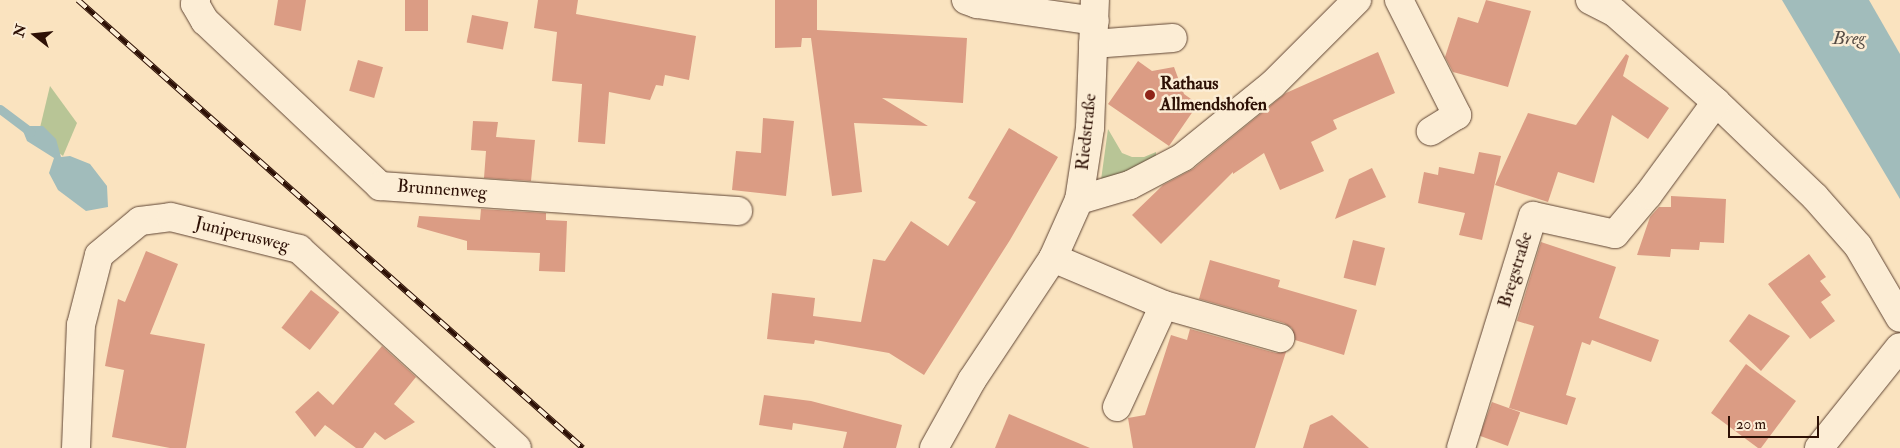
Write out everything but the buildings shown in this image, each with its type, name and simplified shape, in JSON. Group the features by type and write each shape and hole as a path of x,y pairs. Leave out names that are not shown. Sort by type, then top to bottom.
{"street":[{"name":"Brunnenweg","path":"196,0 195,4 205,20 380,186 738,211"},
{"path":"966,0 977,4 1094,21 1173,38"},
{"path":"1079,200 1130,185 1183,157 1273,84 1357,0"},
{"path":"1399,0 1457,115 1431,131"},
{"path":"1590,0 1614,12 1716,102 1815,197 1858,246 1900,318"},
{"name":"Riedstraße","path":"934,448 972,380 1053,258 1079,200 1090,128 1094,21"},
{"name":"Bregstraße","path":"1461,448 1533,216 1615,234 1648,195 1716,102"},
{"name":"Juniperusweg","path":"76,448 81,325 99,255 140,221 171,217 299,249 517,448"},
{"path":"1053,258 1164,305 1280,338"},
{"path":"1117,407 1164,305"},
{"path":"1819,448 1900,347"}],"green space":[{"path":"50,86 77,123 63,156 38,136"},
{"path":"1108,129 1122,153 1132,157 1144,157 1156,152 1156,161 1101,180"}],"water":[{"name":"Breg","path":"1782,0 1869,0 1900,54 1900,199"},
{"path":"21,126 43,126 56,139 61,157 70,156 90,164 107,186 108,207 86,211 58,190 49,173 54,158 27,141"}],"waterway":[{"path":"0,109 30,132"}],"railway":[{"path":"78,0 583,448"}],"place":[{"name":"Rathaus Allmendshofen","path":"1150,95"}]}
